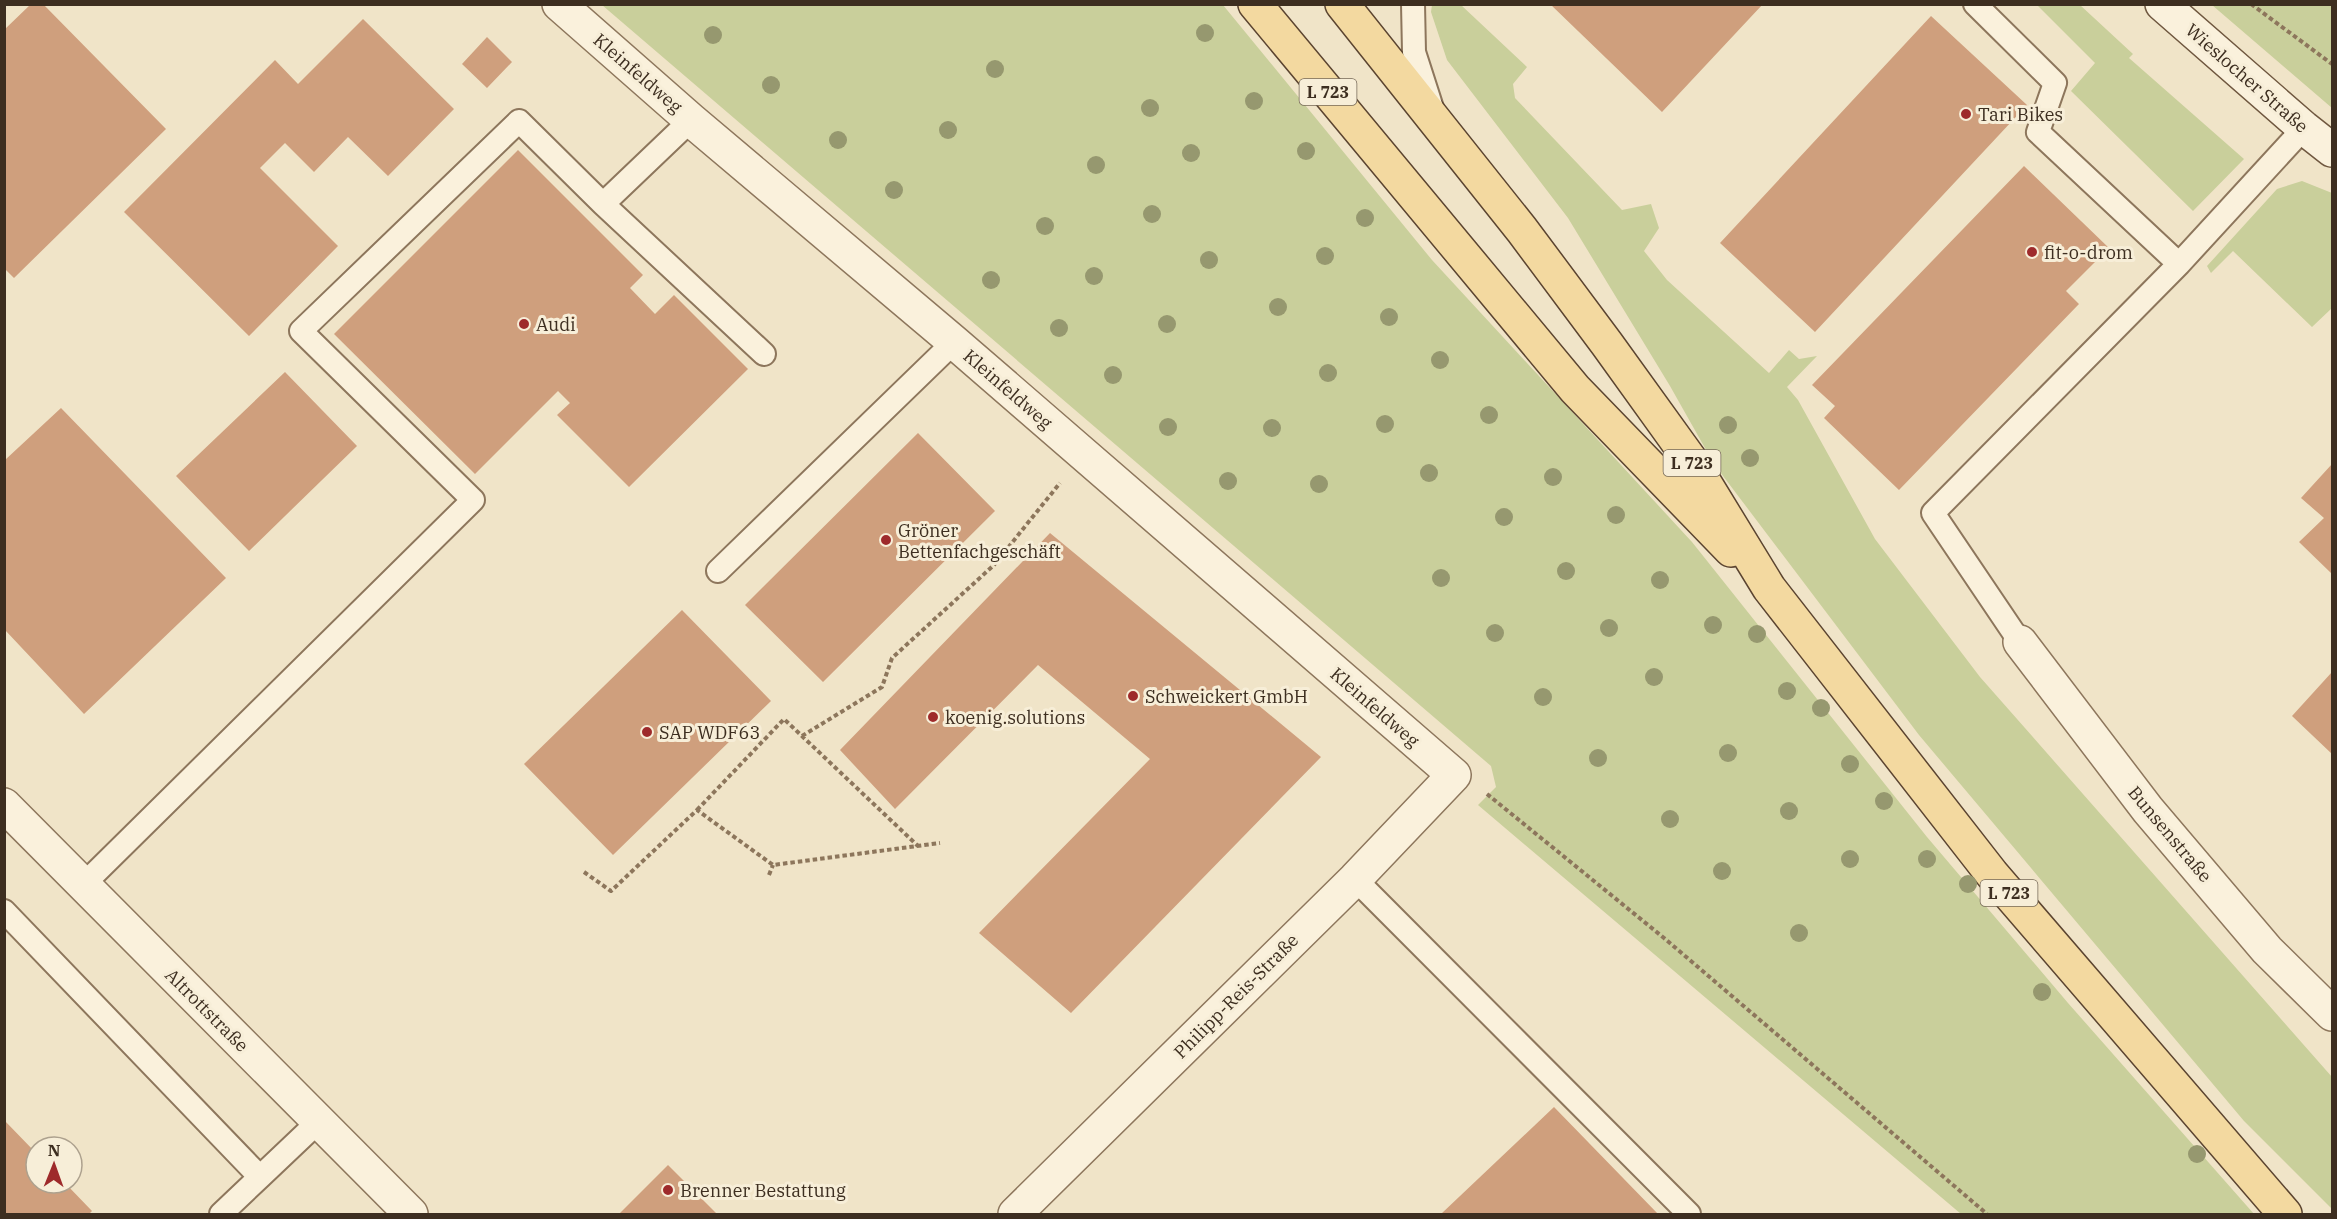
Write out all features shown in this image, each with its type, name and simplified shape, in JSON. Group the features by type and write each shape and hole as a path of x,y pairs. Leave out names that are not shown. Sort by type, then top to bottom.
{"main road":[{"name":"L 723","path":"1255,4 1575,389 1667,486 1769,588"},
{"name":"L 723","path":"1342,4 1522,230 1692,462 1769,588 1992,874 2285,1215"}],"street":[{"name":"Kleinfeldweg","path":"559,4 1454,775"},
{"name":"Wieslocher Straße","path":"2162,4 2332,150"},
{"name":"Bunsenstraße","path":"2020,642 2148,810 2267,950 2332,1014"},
{"name":"Philipp-Reis-Straße","path":"1015,1215 1355,879 1454,775"},
{"name":"Altrottstraße","path":"4,805 411,1215"}],"lane":[{"path":"1413,4 1414,52 1437,126"},
{"path":"1975,4 2055,82 2038,132 2179,264"},
{"path":"603,204 691,120"},
{"path":"82,886 473,500 301,331 519,121 603,204 764,354"},
{"path":"2020,642 1933,513 2179,264 2304,128"},
{"path":"718,571 954,342"},
{"path":"1355,879 1689,1215"},
{"path":"4,911 260,1177"},
{"path":"221,1215 318,1122"}],"path":[{"path":"2251,4 2332,64"},
{"path":"801,736 882,687 892,658 994,565 1083,454"},
{"path":"584,872 611,891 697,810 784,719 918,846"},
{"path":"1454,775 1481,789 1664,938 1987,1215"},
{"path":"697,810 772,865 940,843"},
{"path":"769,875 772,865"}],"green space":[{"path":"602,5 1223,5 1432,260 1692,542 1927,837 2068,1003 2254,1214 1961,1214 1478,805 1496,787 1491,766"},
{"path":"1432,5 1461,5 1527,67 1513,84 1515,98 1622,210 1651,204 1659,228 1644,251 1667,280 1769,373 1789,350 1799,359 1817,356 1787,387 1798,400 1875,539 1980,677 2332,1077 2332,1209 2244,1121 1919,735 1714,464 1670,386 1568,218 1447,60 1431,12"},
{"path":"2037,5 2080,5 2133,54 2129,58 2244,159 2193,211 2071,91 2095,63"},
{"path":"2212,5 2332,5 2332,108"},
{"path":"2302,181 2332,193 2332,308 2312,327 2233,251 2211,273 2207,266 2277,189"}],"building":[{"path":"31,4 43,4 166,129 14,278 4,268 4,30"},
{"path":"1550,4 1763,4 1662,112"},
{"path":"1931,16 2027,105 1815,332 1720,243"},
{"path":"363,19 454,109 388,176 348,137 314,172 285,143 260,168 338,246 249,336 124,212 275,60 298,84"},
{"path":"487,37 512,62 487,88 462,64"},
{"name":"Audi","path":"518,150 643,275 630,288 655,314 674,295 748,369 629,487 557,415 570,403 558,391 475,474 334,334"},
{"path":"2024,166 2109,248 2066,291 2079,304 1899,490 1824,418 1835,406 1812,385"},
{"path":"285,372 357,446 249,551 176,476"},
{"path":"61,408 226,578 84,714 5,630 5,460"},
{"path":"918,433 995,511 823,682 745,605"},
{"path":"2332,464 2332,574 2299,542 2324,518 2301,498"},
{"path":"1050,533 1321,757 1071,1013 979,933 1150,759 1038,665 895,809 840,750"},
{"name":"SAP WDF63","path":"682,610 771,701 613,855 524,764"},
{"path":"2332,672 2332,754 2292,716"},
{"path":"1554,1107 1658,1214 1441,1214"},
{"path":"4,1120 24,1141 24,1195 77,1195 92,1211 89,1214 4,1214"},
{"name":"Brenner Bestattung","path":"668,1165 717,1214 619,1214"}],"place":[{"name":"Tari Bikes","path":"1966,114"},
{"name":"fit-o-drom","path":"2032,252"},
{"name":"Audi","path":"524,324"},
{"name":"Gröner Bettenfachgeschäft","path":"886,540"},
{"name":"Schweickert GmbH","path":"1133,696"},
{"name":"koenig.solutions","path":"933,717"},
{"name":"SAP WDF63","path":"647,732"},
{"name":"Brenner Bestattung","path":"668,1190"}]}
